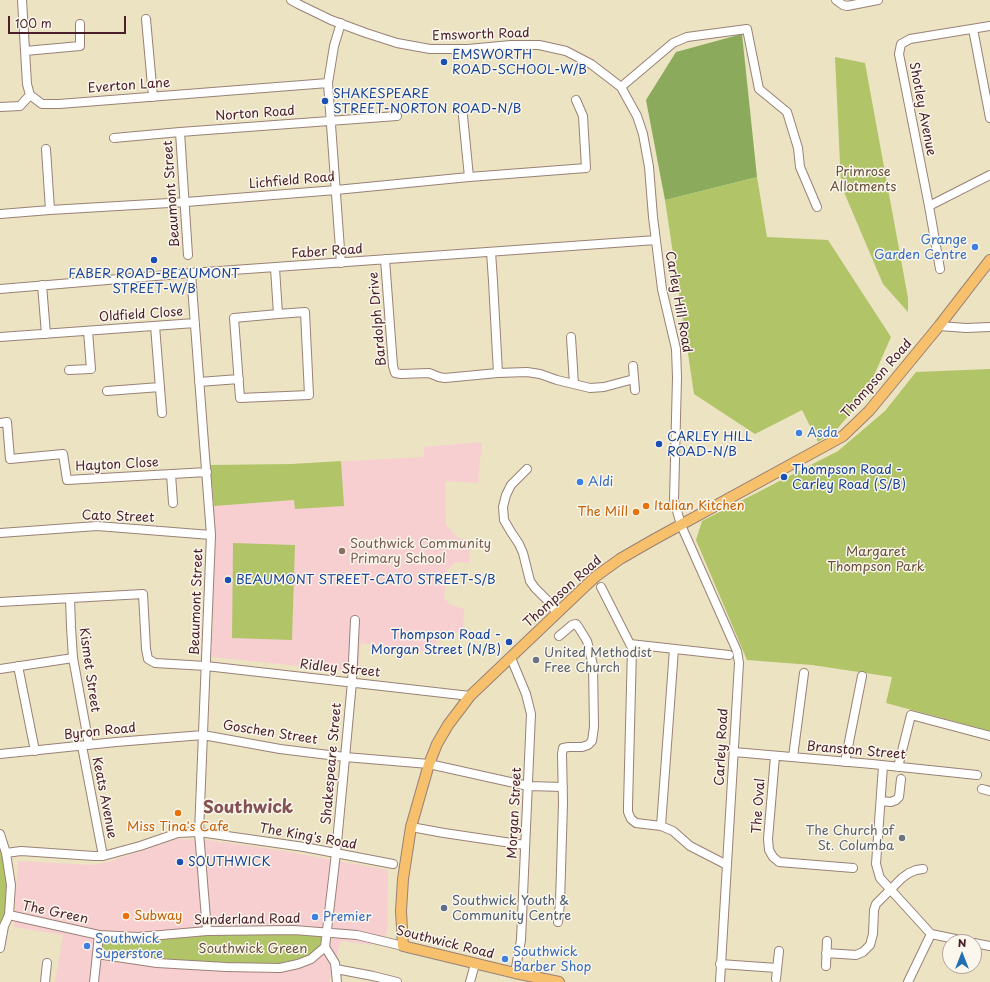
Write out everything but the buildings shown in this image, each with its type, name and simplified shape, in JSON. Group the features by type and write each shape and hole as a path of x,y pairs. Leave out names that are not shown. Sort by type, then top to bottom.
{"main road":[{"name":"Thompson Road","path":"403,946 401,911 402,879 411,827 429,764 437,744 448,725 470,696 601,572 620,559 843,436 869,411 939,326 990,260"},
{"name":"Southwick Road","path":"403,946 556,982"}],"street":[{"path":"0,108 20,106 30,95 27,84 22,0"},
{"name":"Emsworth Road","path":"291,0 341,24 366,33 397,43 430,50 468,49 511,45 539,45 566,51 591,64 621,87"},
{"path":"836,0 847,6 878,0"},
{"path":"146,19 153,97"},
{"path":"25,51 80,46 80,24"},
{"path":"341,24 334,46 328,83 341,263"},
{"name":"Shotley Avenue","path":"940,269 899,54 901,44 910,39 990,26"},
{"path":"621,87 673,43 687,37 747,29 759,89 787,112 798,148 800,167 817,207"},
{"path":"973,29 990,118"},
{"name":"Everton Lane","path":"30,95 42,104 60,104 328,83"},
{"name":"Carley Hill Road","path":"621,87 637,116 643,134 649,167 662,289 676,349 678,377 676,451 673,490 674,500 681,525"},
{"name":"Lichfield Road","path":"0,214 184,202 586,168 583,116 576,100"},
{"name":"Norton Road","path":"114,138 330,120 397,116"},
{"path":"463,116 469,177"},
{"name":"Beaumont Street","path":"180,132 188,255"},
{"path":"46,149 50,210"},
{"path":"929,206 990,175"},
{"name":"Faber Road","path":"0,289 191,273 656,240"},
{"path":"490,252 498,373"},
{"name":"Bardolph Drive","path":"385,259 393,366 395,373 429,373 445,378 527,372 540,374 590,388 604,387 634,379"},
{"path":"275,268 278,314"},
{"name":"Beaumont Street","path":"191,273 211,535 200,832 207,931"},
{"path":"42,285 46,334"},
{"path":"305,312 309,394 240,398 234,318 278,314 305,312"},
{"name":"Oldfield Close","path":"0,337 195,323"},
{"path":"155,326 162,413"},
{"path":"939,326 966,328 990,327"},
{"name":"Oldfield Close","path":"69,370 91,369 88,331"},
{"path":"571,337 574,384"},
{"path":"633,366 635,390"},
{"path":"199,382 239,379"},
{"path":"107,391 160,387"},
{"name":"Hayton Close","path":"0,423 7,422 10,459 64,454 67,480 207,472"},
{"path":"527,469 511,485 506,495 503,507 504,520 519,544 530,581 557,613"},
{"name":"Hayton Close","path":"171,474 173,503"},
{"name":"Carley Road","path":"681,525 737,651 740,663 720,982"},
{"name":"Cato Street","path":"0,533 97,526 211,535"},
{"path":"601,587 632,648 628,812 631,819 636,823 661,826 673,832 690,846 727,865"},
{"name":"Ridley Street","path":"70,598 143,594 146,649 148,659 154,663 206,666 470,696"},
{"path":"0,602 70,598"},
{"name":"Kismet Street","path":"70,598 73,658 85,746"},
{"name":"Shakespeare Street","path":"326,933 336,853 352,682 355,620"},
{"path":"558,922 560,902 563,748 588,746 592,741 594,727 594,676 593,665 587,642 576,624 572,625 559,636"},
{"path":"630,644 728,655"},
{"path":"661,826 674,649"},
{"path":"0,669 73,658"},
{"name":"Morgan Street","path":"511,658 526,694 531,714 520,940 515,973"},
{"path":"18,666 35,751"},
{"path":"793,757 804,673"},
{"path":"845,762 862,676"},
{"path":"898,767 911,715 990,736"},
{"name":"Goschen Street","path":"203,734 280,749 345,757 429,764 528,786 563,787"},
{"name":"Byron Road","path":"0,754 203,734"},
{"name":"Keats Avenue","path":"85,746 103,856"},
{"name":"Branston Street","path":"734,752 977,776"},
{"name":"The Oval","path":"775,756 768,839 769,850 773,857 779,862 853,868"},
{"path":"883,766 876,864 880,878 931,934 942,936"},
{"path":"881,801 891,802 899,797 901,779"},
{"path":"982,789 990,791"},
{"path":"411,827 525,845"},
{"name":"The King's Road","path":"6,853 21,851 103,856 140,846 178,833 200,832 336,853 393,864"},
{"path":"0,834 6,853 11,885 9,915 4,926 0,948"},
{"path":"826,953 856,955 863,952 870,945 873,934 874,910 876,904 902,878 916,870 923,869"},
{"name":"The Green","path":"9,915 99,935 138,937 168,935"},
{"name":"Sunderland Road","path":"168,935 207,931 243,930 294,930 326,933"},
{"path":"326,933 325,947 335,963 337,982"},
{"name":"Southwick Road","path":"326,933 357,935 403,946"},
{"path":"908,982 931,934"},
{"path":"94,982 99,935"},
{"path":"826,966 827,941"},
{"path":"98,954 157,963 280,968 298,964 312,958 325,947"},
{"path":"776,979 779,951"},
{"path":"45,982 47,963"},
{"path":"470,982 475,964"},
{"path":"720,964 777,968"},
{"path":"336,969 397,982"}],"shaded area":[{"name":"Southwick Community Primary School","path":"482,442 478,483 445,481 446,525 458,538 471,540 469,563 456,562 447,570 444,598 451,605 464,609 463,633 450,631 437,641 436,654 361,643 358,672 212,657 214,506 294,500 292,464 424,457 424,447"},
{"path":"177,839 207,840 278,850 388,870 387,934 371,945 341,941 329,982 55,982 63,935 14,927 18,861 92,865 108,862"}],"green space":[{"path":"742,34 757,177 665,200 646,100 676,52"},
{"name":"Primrose Allotments","path":"835,57 865,63 908,298 908,312 883,284 841,185"},
{"path":"757,177 767,237 828,240 891,337 864,398 836,430 818,442 802,410 755,434 694,394 665,200"},
{"name":"Margaret Thompson Park","path":"990,369 990,731 886,703 892,677 812,665 747,660 696,540 702,521 838,451 885,411 916,372"},
{"path":"341,461 344,506 295,509 294,500 214,506 210,465 292,464"},
{"path":"233,543 295,545 292,640 232,638"},
{"path":"0,834 6,853 9,915 0,947"},
{"name":"Southwick Green","path":"327,933 325,947 298,964 226,967 97,954 99,935"}],"place":[{"name":"EMSWORTH ROAD-SCHOOL-W/B","path":"444,62"},
{"name":"SHAKESPEARE STREET-NORTON ROAD-N/B","path":"325,101"},
{"name":"Grange Garden Centre","path":"975,247"},
{"name":"FABER ROAD-BEAUMONT STREET-W/B","path":"154,260"},
{"name":"Asda","path":"799,433"},
{"name":"CARLEY HILL ROAD-N/B","path":"659,444"},
{"name":"Thompson Road - Carley Road (S/B)","path":"784,477"},
{"name":"Aldi","path":"580,482"},
{"name":"Italian Kitchen","path":"646,506"},
{"name":"The Mill","path":"636,512"},
{"name":"Southwick Community Primary School","path":"342,551"},
{"name":"BEAUMONT STREET-CATO STREET-S/B","path":"228,580"},
{"name":"Thompson Road - Morgan Street (N/B)","path":"509,642"},
{"name":"United Methodist Free Church","path":"536,660"},
{"name":"Miss Tina's Cafe","path":"178,813"},
{"name":"The Church of St. Columba","path":"902,838"},
{"name":"SOUTHWICK","path":"180,862"},
{"name":"Southwick Youth & Community Centre","path":"444,908"},
{"name":"Subway","path":"126,916"},
{"name":"Premier","path":"315,917"},
{"name":"Southwick Superstore","path":"87,946"},
{"name":"Southwick Barber Shop","path":"505,959"}],"district":[{"name":"Southwick","path":"248,808"}]}
